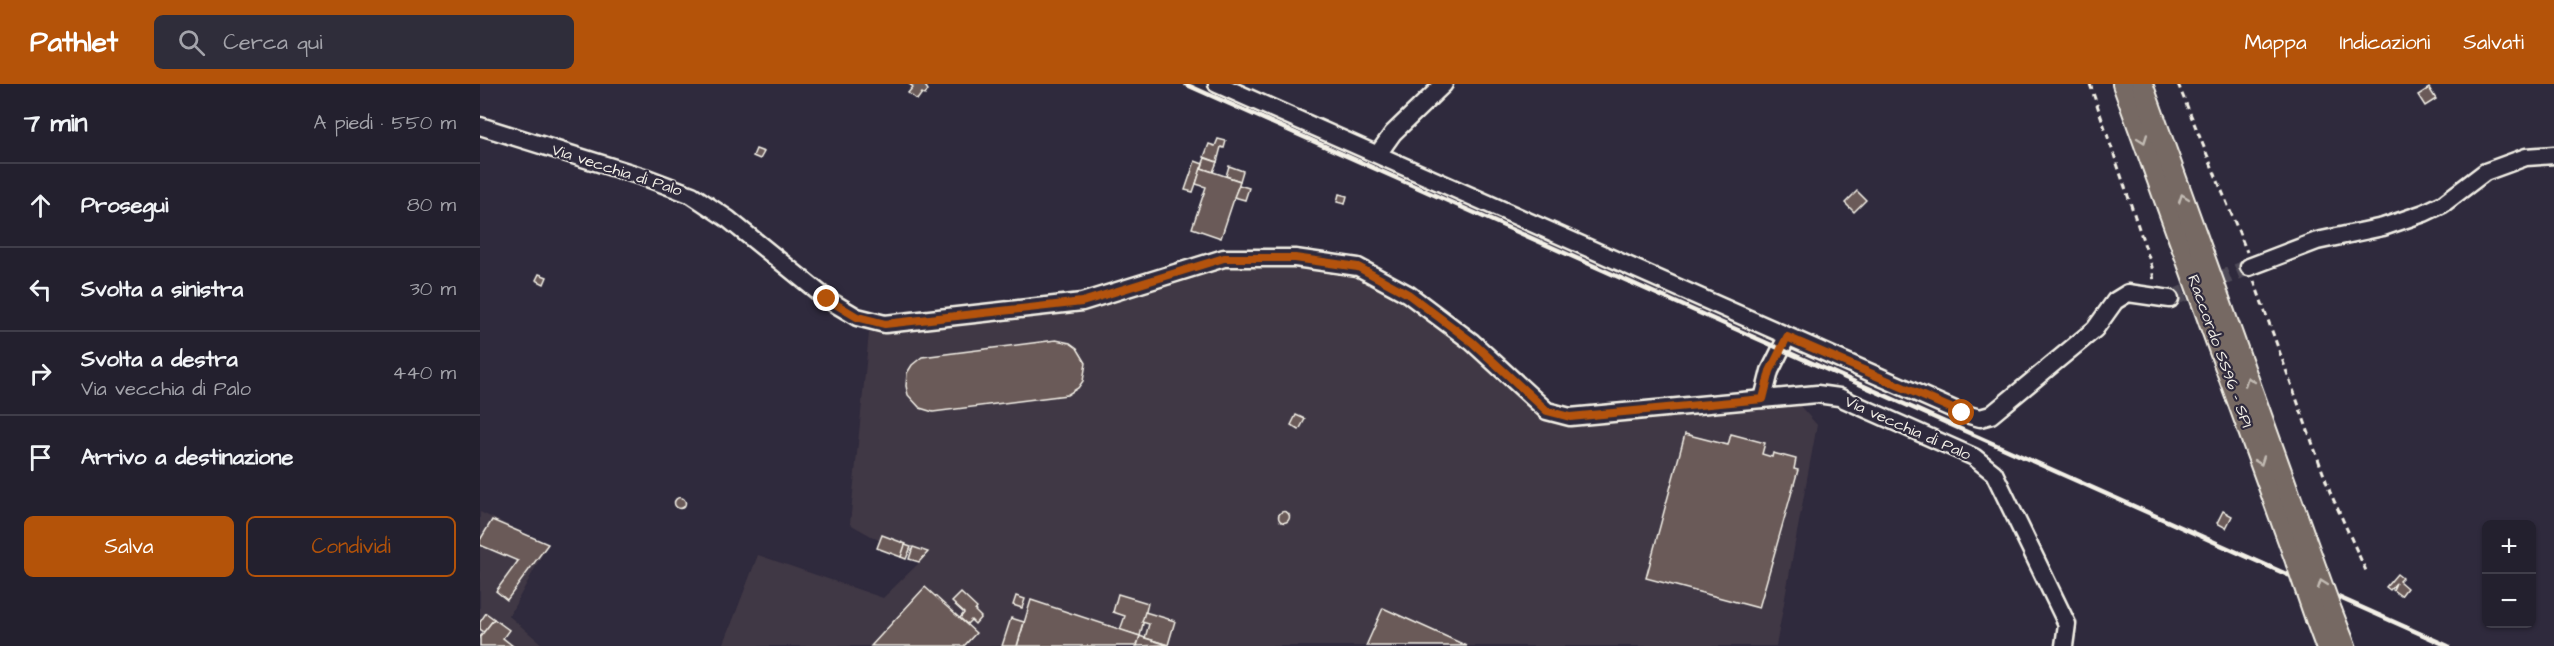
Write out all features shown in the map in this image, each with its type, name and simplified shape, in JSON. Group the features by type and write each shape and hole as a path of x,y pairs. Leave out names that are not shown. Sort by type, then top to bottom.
{"main road":[{"name":"Raccordo SS96 - SP1","path":"2123,84 2324,616"},
{"name":"Raccordo SS96 - SP1","path":"2142,84 2303,558"},
{"path":"2311,646 2324,616"},
{"path":"2324,616 2326,646"},
{"path":"2324,616 2345,646"}],"street":[{"path":"1217,84 1787,337 1962,413 1980,418 1991,415 2095,329 2115,301 2128,293 2163,297"},
{"path":"1378,154 1394,133 1444,84"},
{"name":"Via vecchia di Palo","path":"480,126 647,178 692,195 728,219 827,299 857,317 885,324 1082,302 1224,258 1295,258 1358,267 1408,294 1472,342 1547,411 1570,417 1817,394 1839,397 1974,457 1994,473 2067,624 2064,646"},
{"path":"2249,267 2317,241 2383,227 2424,213 2443,204 2485,172 2526,157 2554,155"},
{"path":"1763,399 1770,371 1787,337"}],"path":[{"path":"2090,84 2163,297"},
{"path":"2178,84 2247,252 2249,267 2330,492 2367,573"}],"shaded area":[{"path":"1295,258 1383,281 1547,411 1791,396 1817,425 1776,646 723,646 758,555 883,598 919,563 850,524 869,333 1182,271"},
{"path":"480,512 548,544 509,616 544,646 480,646"}],"building":[{"path":"909,84 924,84 928,90 925,95 922,93 917,100 908,93 913,87"},
{"path":"2429,88 2436,99 2425,106 2418,95"},
{"path":"1218,139 1226,141 1224,148 1221,147 1217,162 1204,157 1209,144 1215,146"},
{"path":"756,149 764,152 760,159 753,156"},
{"path":"1205,158 1217,162 1213,172 1201,168"},
{"path":"1195,161 1203,164 1193,192 1185,190"},
{"path":"1229,166 1243,171 1240,181 1226,176"},
{"path":"1201,168 1240,181 1221,238 1192,228 1206,187 1196,184"},
{"path":"1239,185 1249,188 1245,200 1234,197"},
{"path":"1857,191 1866,200 1854,212 1845,203"},
{"path":"1339,194 1347,196 1345,204 1337,202"},
{"path":"539,274 547,277 544,284 536,280"},
{"path":"1056,340 1070,343 1077,348 1086,363 1083,381 1078,388 1067,395 933,412 920,408 908,395 907,373 912,365 922,357"},
{"path":"1296,415 1305,419 1299,430 1291,425"},
{"path":"1685,434 1728,445 1731,434 1765,443 1762,454 1772,457 1773,453 1796,459 1794,469 1798,470 1759,608 1646,578"},
{"path":"680,497 686,503 680,509 674,503"},
{"path":"2223,511 2232,516 2226,528 2217,523"},
{"path":"1284,512 1288,513 1288,521 1284,522 1280,521 1279,517 1280,513"},
{"path":"492,520 548,544 507,600 496,591 518,561 480,545 480,540"},
{"path":"882,535 906,544 901,557 877,548"},
{"path":"905,545 911,547 906,559 901,557"},
{"path":"913,547 928,552 919,562 909,559"},
{"path":"2397,574 2402,578 2399,581 2407,588 2401,596 2393,590 2396,583 2390,590 2386,587"},
{"path":"925,587 976,633 964,646 871,646"},
{"path":"961,593 977,608 975,611 981,617 975,624 971,620 967,624 960,618 964,613 952,602"},
{"path":"1118,594 1148,603 1140,636 1120,630 1125,616 1113,612"},
{"path":"1016,596 1025,599 1022,608 1013,605"},
{"path":"1031,600 1140,636 1137,646 1017,646"},
{"path":"1383,608 1467,646 1366,646"},
{"path":"1145,612 1175,621 1168,645 1145,638 1149,624 1142,622"},
{"path":"486,613 494,619 484,632 480,629 480,622"},
{"path":"1011,618 1024,622 1017,646 1002,646"},
{"path":"494,619 509,630 503,638 513,646 480,646 480,637"},
{"path":"1140,636 1145,638 1168,645 1137,646"}],"tunnel":[{"path":"2170,299 2249,267"}],"railway":[{"path":"1185,84 2448,646"}],"route":[{"path":"827,299 857,317 885,324 1082,302 1224,258 1295,258 1358,267 1408,294 1472,342 1547,411 1570,417 1763,399 1770,371 1787,337 1962,413"}]}
